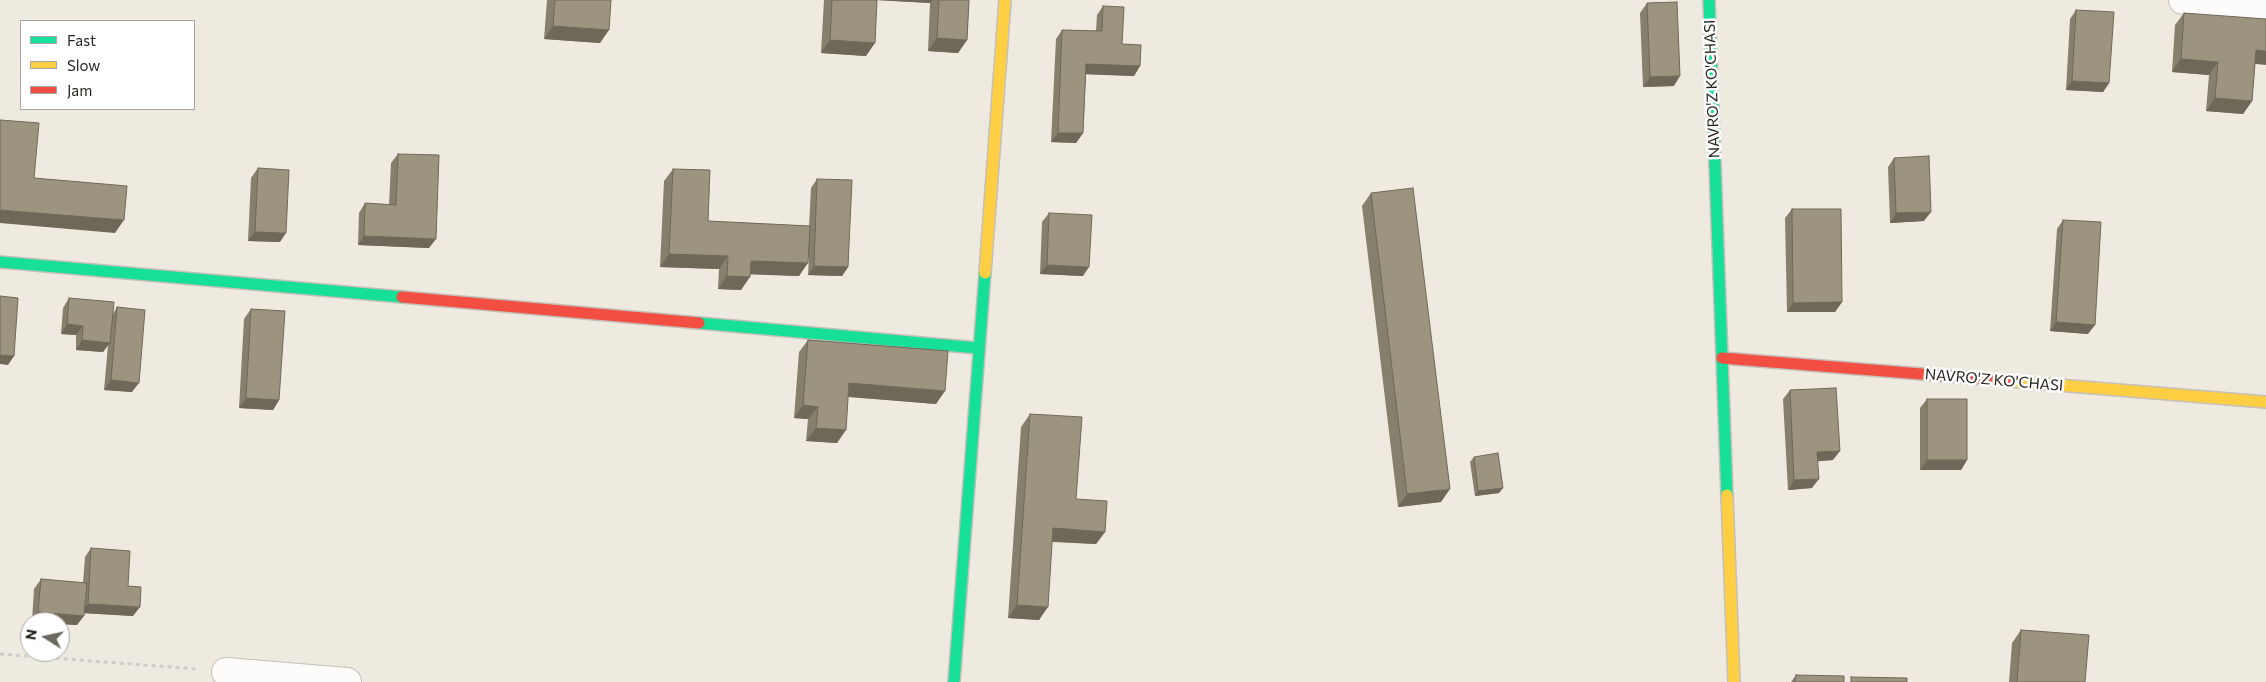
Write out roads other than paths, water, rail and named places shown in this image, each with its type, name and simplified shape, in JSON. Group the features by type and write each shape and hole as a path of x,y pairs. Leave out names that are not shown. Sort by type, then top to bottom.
{"street":[{"path":"954,682 1005,0"},
{"name":"NAVRO'Z KO'CHASI","path":"1709,0 1734,682"},
{"path":"2183,0 2266,6"},
{"path":"0,262 978,348"},
{"name":"NAVRO'Z KO'CHASI","path":"1722,358 2266,402"},
{"path":"226,672 347,682"}]}
